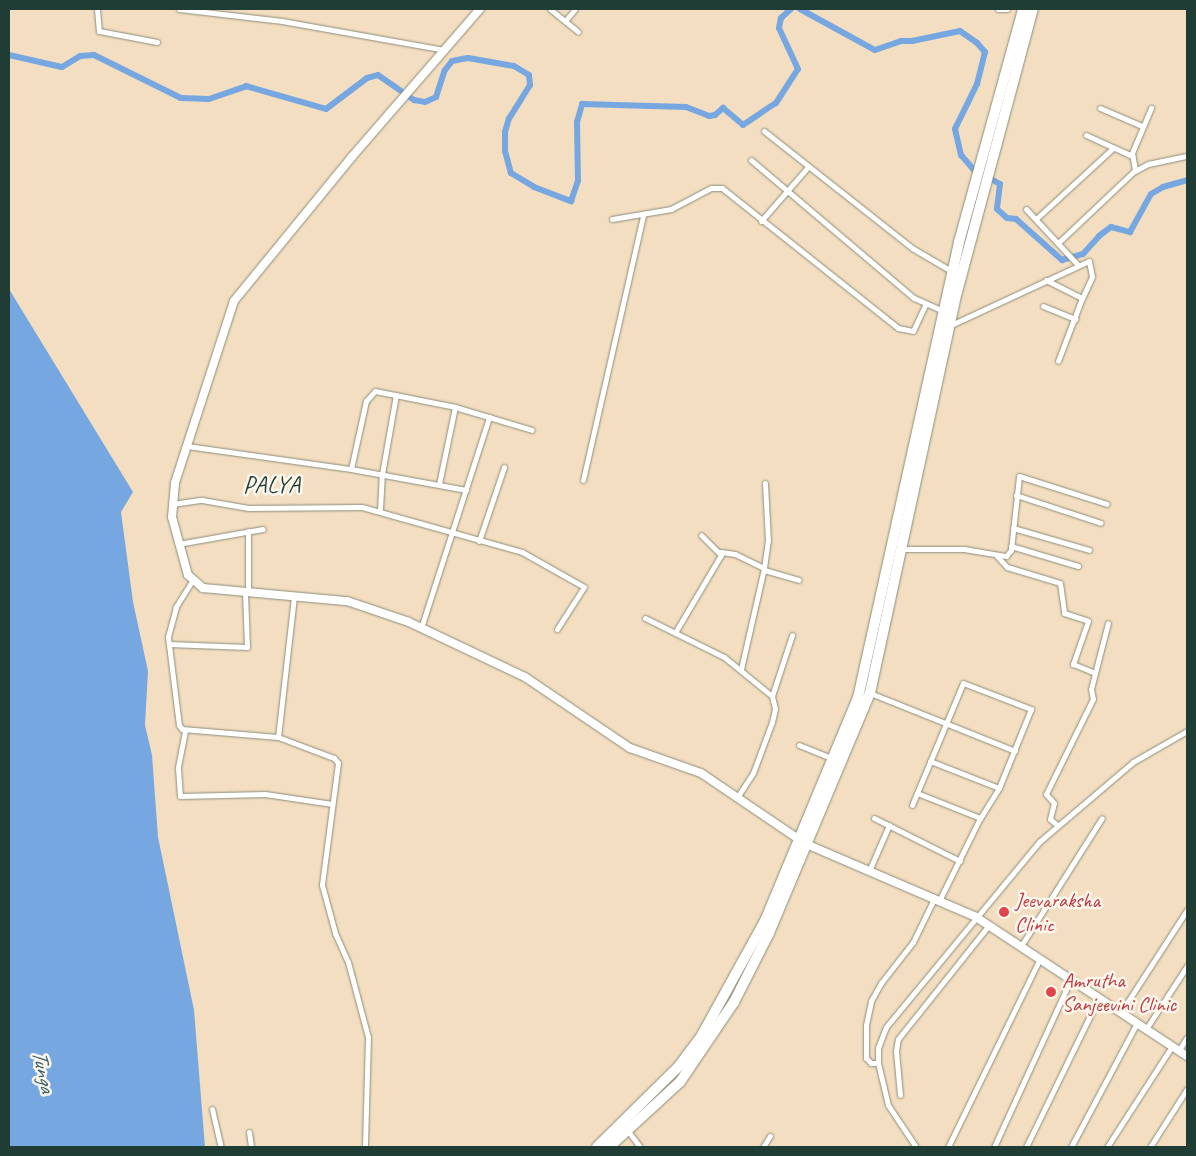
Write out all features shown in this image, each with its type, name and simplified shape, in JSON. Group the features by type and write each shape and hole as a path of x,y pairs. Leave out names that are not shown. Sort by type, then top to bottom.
{"highway":[{"path":"803,842 870,693 903,549 949,317 953,272 1023,9"},
{"path":"610,1147 680,1082 697,1052 734,1002 762,947 803,842 867,668 949,317 1033,9"},
{"path":"597,1147 697,1052"}],"street":[{"path":"97,9 99,30 157,42"},
{"path":"179,9 282,21 446,50"},
{"path":"480,9 242,289 228,319 187,446 172,504 178,544 192,581 203,588 347,601 421,628 543,687 630,748 701,773 803,842 982,921 1187,1056"},
{"path":"550,9 578,32"},
{"path":"565,21 575,9"},
{"path":"998,9 1007,9"},
{"path":"1100,108 1142,126"},
{"path":"1135,170 1132,156 1142,126 1151,108"},
{"path":"764,131 912,248 953,272"},
{"path":"1086,135 1132,156"},
{"path":"1036,219 1113,148"},
{"path":"1058,242 1135,170 1148,164 1187,156"},
{"path":"751,160 787,192 925,305 949,317 1046,280 1075,260 1089,261 1092,272 1076,320 1058,361"},
{"path":"761,221 808,166"},
{"path":"612,219 643,216 671,209 715,187 726,191 761,221 898,328 913,330 925,305"},
{"path":"1026,209 1075,260"},
{"path":"583,480 643,216"},
{"path":"1046,280 1082,298"},
{"path":"1043,306 1076,320"},
{"path":"351,469 368,396 375,391 455,407 532,430"},
{"path":"380,510 382,474 396,395"},
{"path":"439,484 455,407"},
{"path":"421,628 489,417"},
{"path":"187,446 351,469 466,490"},
{"path":"479,542 504,467"},
{"path":"903,549 964,549 997,556 1009,553 1019,476 1107,504"},
{"path":"741,669 756,593 764,569 768,542 765,483"},
{"path":"1016,495 1101,523"},
{"path":"172,504 206,500 248,508 353,506 380,510 479,542 522,552 581,583 582,590 557,630"},
{"path":"1013,528 1089,550"},
{"path":"178,544 263,529"},
{"path":"169,644 247,648 248,531"},
{"path":"701,535 721,552 735,554 764,569 800,580"},
{"path":"1011,546 1078,566"},
{"path":"676,632 720,560 721,552"},
{"path":"997,556 1006,567 1060,583 1064,613 1088,621 1073,664 1095,673"},
{"path":"192,581 176,607 170,626 169,644 179,725 185,731 278,737 337,760 322,886 335,932 348,962 368,1037 366,1147"},
{"path":"278,737 294,596"},
{"path":"646,618 676,632 741,669 772,696"},
{"path":"1057,825 1050,818 1054,803 1046,794 1092,699 1091,689 1108,623"},
{"path":"736,798 753,773 772,722 775,709 772,696 792,635"},
{"path":"878,1063 866,1058 866,1024 872,1002 881,983 913,942 960,861 980,818 999,788 1031,710 964,682 912,806"},
{"path":"870,693 1015,751"},
{"path":"185,731 178,768 180,796 265,794 332,804"},
{"path":"900,1095 896,1051 898,1039 1039,842 1133,762 1187,731"},
{"path":"799,745 832,759"},
{"path":"930,761 999,788"},
{"path":"917,793 980,818"},
{"path":"874,818 960,861"},
{"path":"1021,946 1102,818"},
{"path":"869,871 888,825"},
{"path":"1121,1012 1187,910"},
{"path":"916,1147 891,1113 878,1063 878,1048 886,1027 982,921"},
{"path":"948,1147 1040,958"},
{"path":"1146,1029 1187,966"},
{"path":"994,1147 1071,979"},
{"path":"1026,1147 1099,998"},
{"path":"1071,1147 1137,1023"},
{"path":"1108,1147 1175,1048 1187,1037"},
{"path":"1150,1147 1187,1089"},
{"path":"212,1109 221,1147"},
{"path":"628,1131 640,1147"},
{"path":"249,1132 250,1147"},
{"path":"763,1147 770,1136"}],"water":[{"name":"Tunga","path":"9,289 133,492 121,512 133,602 148,671 145,725 152,755 158,837 194,1010 205,1147 9,1147"}],"waterway":[{"path":"9,55 62,67 80,56 94,55 181,98 209,99 246,86 326,109 367,78 378,75 414,100 425,102 436,97 445,70 452,61 468,58 514,66 529,75 530,85 509,118 505,132 505,151 511,173 534,187 571,201 578,181 577,122 582,104 686,107 709,116 715,115 723,108 743,125 776,103 798,69 779,28 781,18 791,9"},
{"path":"800,9 875,50 901,41 912,41 960,31 977,43 985,52 977,84 955,129 961,155 973,169 1000,184 997,209 1007,218 1016,219 1062,260 1083,254 1099,236 1111,227 1130,232 1151,194 1163,187 1187,180"}],"place":[{"name":"Jeevaraksha Clinic","path":"1004,912"},
{"name":"Amrutha Sanjeevini Clinic","path":"1051,992"}],"district":[{"name":"PALYA","path":"272,485"}]}
